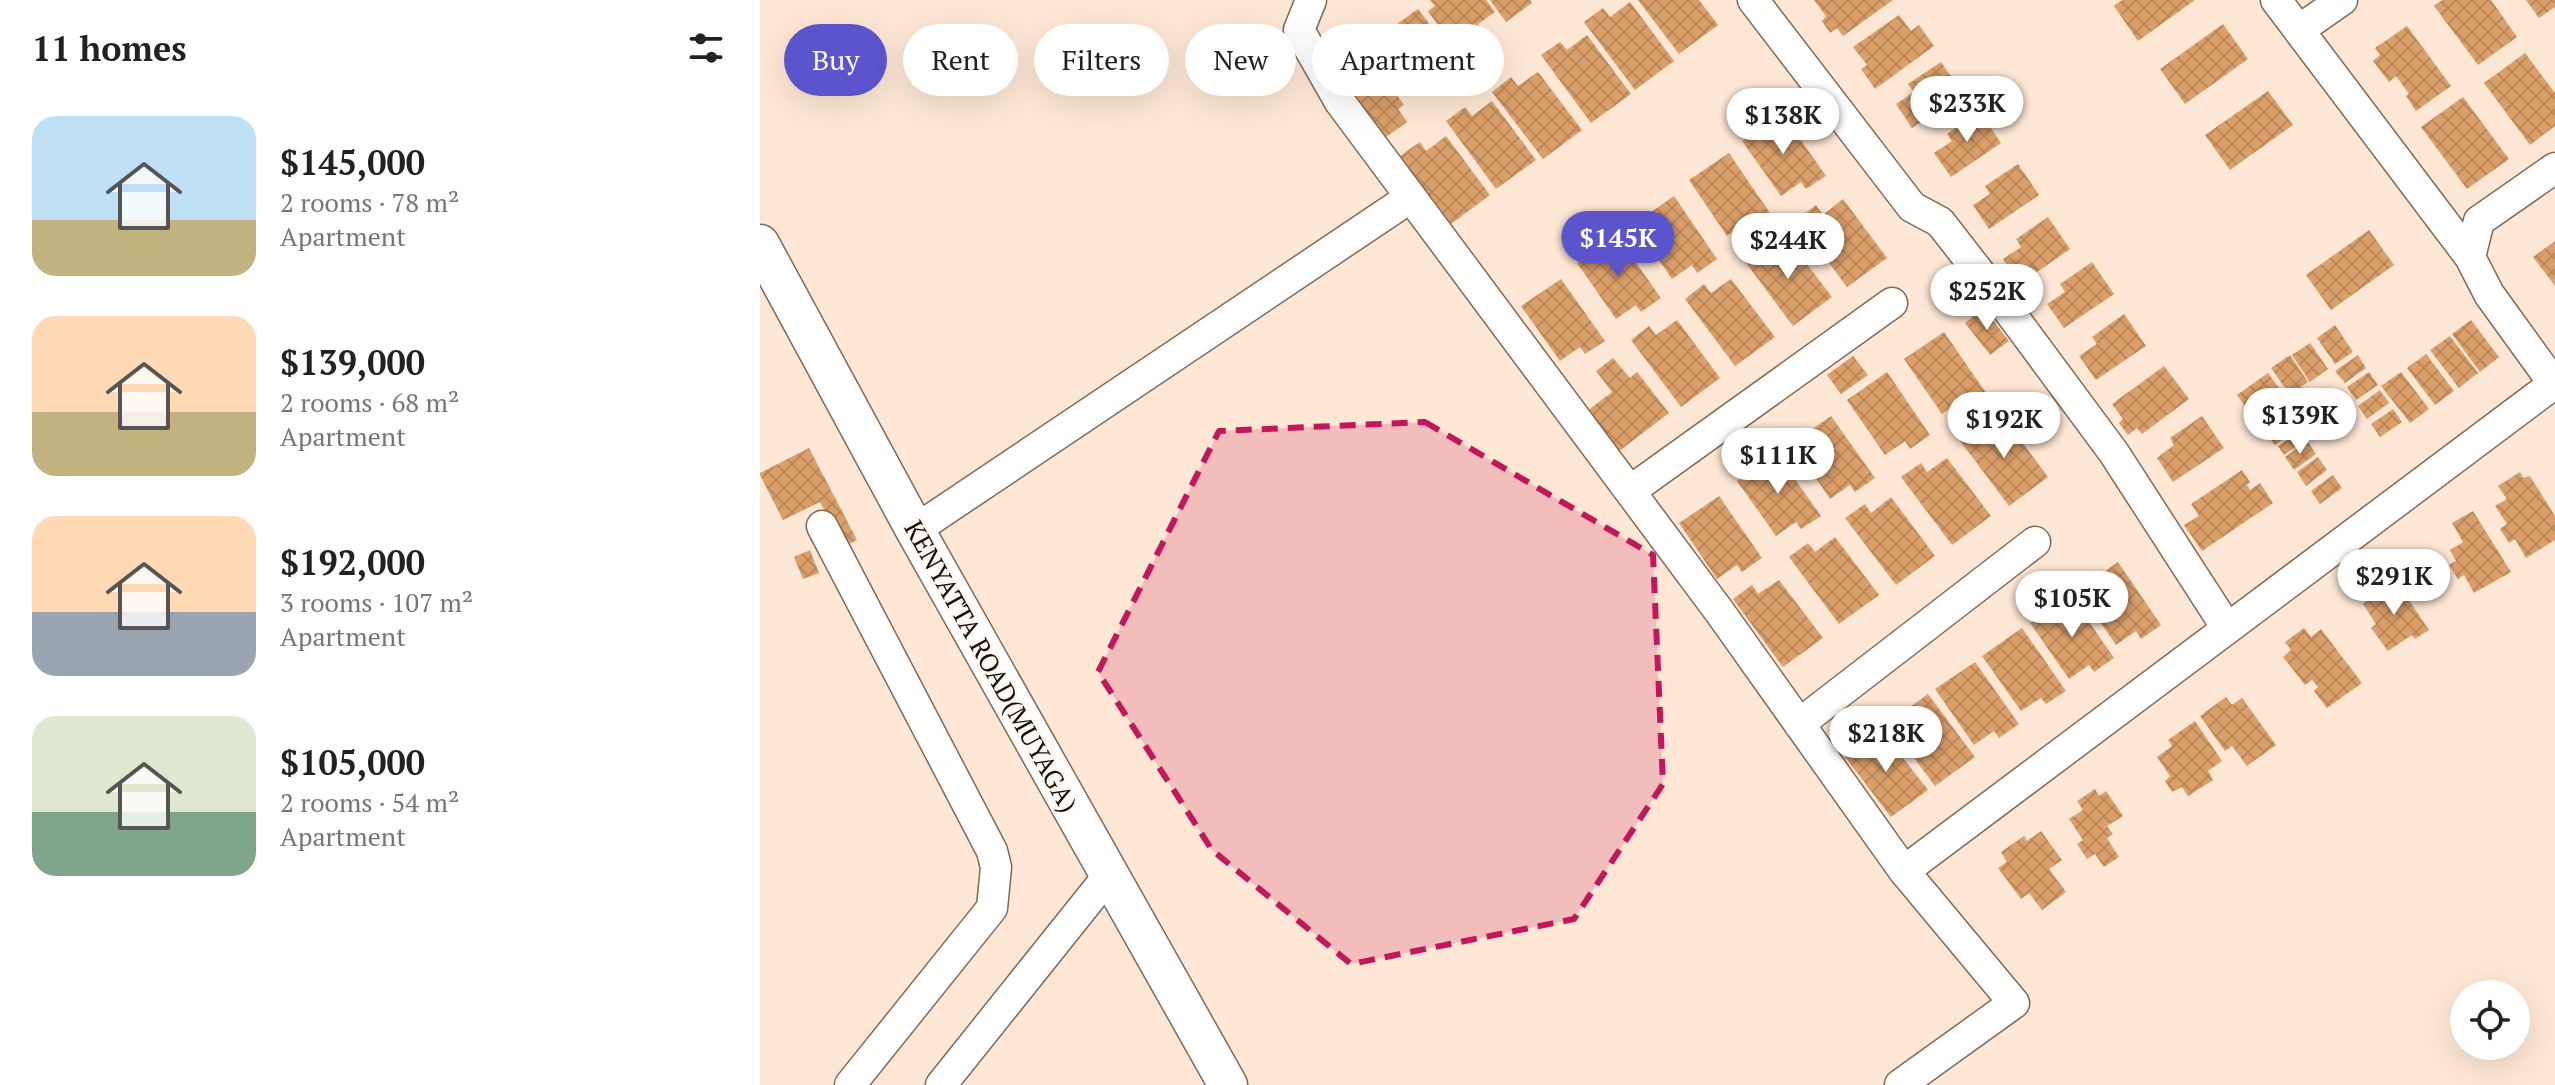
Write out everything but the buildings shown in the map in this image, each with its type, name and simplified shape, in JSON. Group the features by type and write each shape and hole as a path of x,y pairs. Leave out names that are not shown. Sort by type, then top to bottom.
{"main road":[{"name":"KENYATTA ROAD(MUYAGA)","path":"760,244 915,530 1228,1085"}],"street":[{"path":"1311,0 1299,30 1340,102 1630,491 1904,871 2014,1003 1900,1085"},
{"path":"1753,0 1912,207 1940,222 2003,303 2114,453 2227,628"},
{"path":"1904,871 2554,384 2489,294 2470,257 2276,0"},
{"path":"2299,30 2342,0"},
{"path":"2470,257 2479,221 2555,168"},
{"path":"915,530 1411,197"},
{"path":"1630,491 1892,303"},
{"path":"822,526 992,851 996,867 992,908 850,1085"},
{"path":"1799,724 2035,542"},
{"path":"941,1085 1109,875"}],"highlighted area":[{"path":"1425,422 1653,555 1663,784 1574,919 1351,964 1212,850 1098,672 1219,431"}]}
